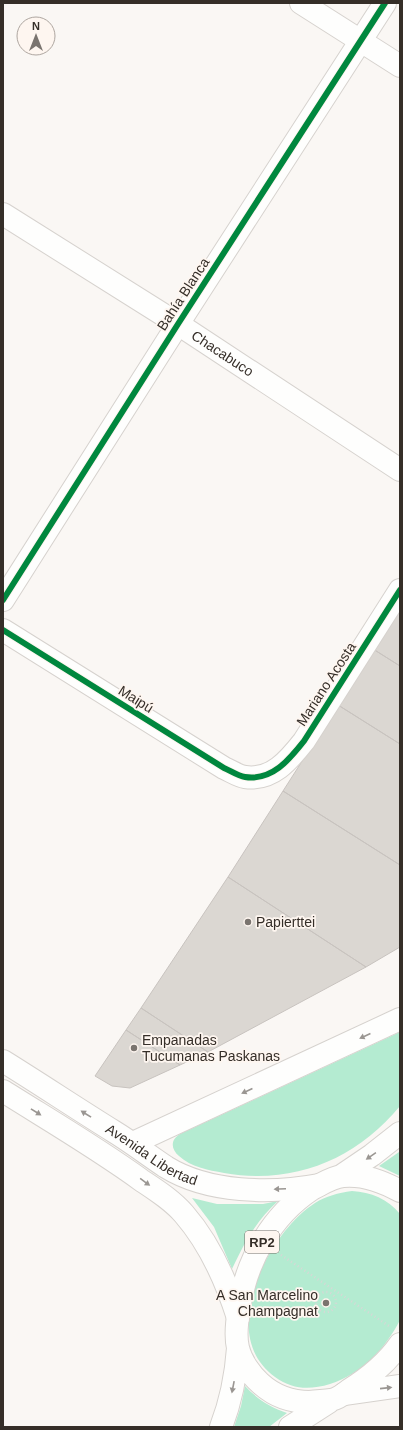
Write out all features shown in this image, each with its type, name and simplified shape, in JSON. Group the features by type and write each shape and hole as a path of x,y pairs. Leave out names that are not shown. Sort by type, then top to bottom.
{"main road":[{"path":"301,3 400,66"},
{"name":"Bahía Blanca","path":"3,600 178,324 385,3"},
{"name":"Chacabuco","path":"3,214 178,324 400,470"},
{"name":"Mariano Acosta","path":"260,777 275,771 289,760 304,741 400,590"},
{"name":"Maipú","path":"3,630 224,768 244,777 260,777"},
{"path":"133,1144 400,1020"},
{"name":"Avenida Libertad","path":"3,1061 133,1144 166,1167 186,1176 225,1188 264,1190 306,1188 319,1185"},
{"name":"Avenida Libertad","path":"3,1091 119,1163 167,1198 183,1213 200,1234 221,1270 238,1318"},
{"name":"RP2","path":"221,1427 233,1392 238,1348 236,1334 244,1286 248,1270 259,1247 284,1213 306,1194 319,1185 341,1176 372,1155 400,1133"},
{"name":"RP2","path":"341,1176 357,1176 374,1179 400,1191"},
{"name":"RP2","path":"290,1427 365,1381 380,1368 397,1337"},
{"name":"RP2","path":"238,1348 248,1369 257,1381 267,1390 280,1397 305,1402 338,1397"},
{"path":"338,1397 400,1386"}],"path":[{"path":"279,1253 334,1289 397,1337"},
{"path":"331,1293 334,1289"},
{"path":"324,1292 331,1293 336,1301 335,1308 326,1313 320,1311 315,1302 318,1296 324,1292"}],"green space":[{"path":"400,1032 400,1106 382,1125 363,1141 343,1154 321,1164 299,1171 275,1175 250,1176 200,1168 184,1160 174,1150 174,1139 180,1134"},
{"path":"399,1152 400,1176 379,1166"},
{"path":"352,1191 379,1197 390,1204 400,1214 400,1320 380,1350 352,1374 342,1380 323,1386 309,1388 295,1387 275,1377 258,1359 250,1336 249,1312 255,1286 266,1261 280,1237 297,1218 323,1198"},
{"path":"192,1198 217,1204 263,1204 278,1201 257,1224 232,1269 214,1227"},
{"path":"245,1386 264,1402 287,1413 269,1427 234,1427 241,1406"}],"building":[{"path":"400,608 400,666 373,649"},
{"path":"373,649 400,666 400,744 338,705"},
{"path":"338,705 400,744 400,865 283,791"},
{"path":"283,791 400,865 400,947 366,967 228,877"},
{"name":"Papierttei","path":"228,877 366,967 208,1052 141,1008"},
{"path":"141,1008 208,1052 180,1065 126,1030"},
{"name":"Empanadas Tucumanas Paskanas","path":"126,1030 180,1065 130,1088 112,1086 95,1076"}],"cycle path":[{"path":"3,600 178,324 385,3"},
{"path":"3,630 224,768 237,775 255,777 264,776 279,768 304,741 400,590"}],"place":[{"name":"Papierttei","path":"248,922"},
{"name":"Empanadas Tucumanas Paskanas","path":"134,1048"},
{"name":"A San Marcelino Champagnat","path":"326,1303"}]}
